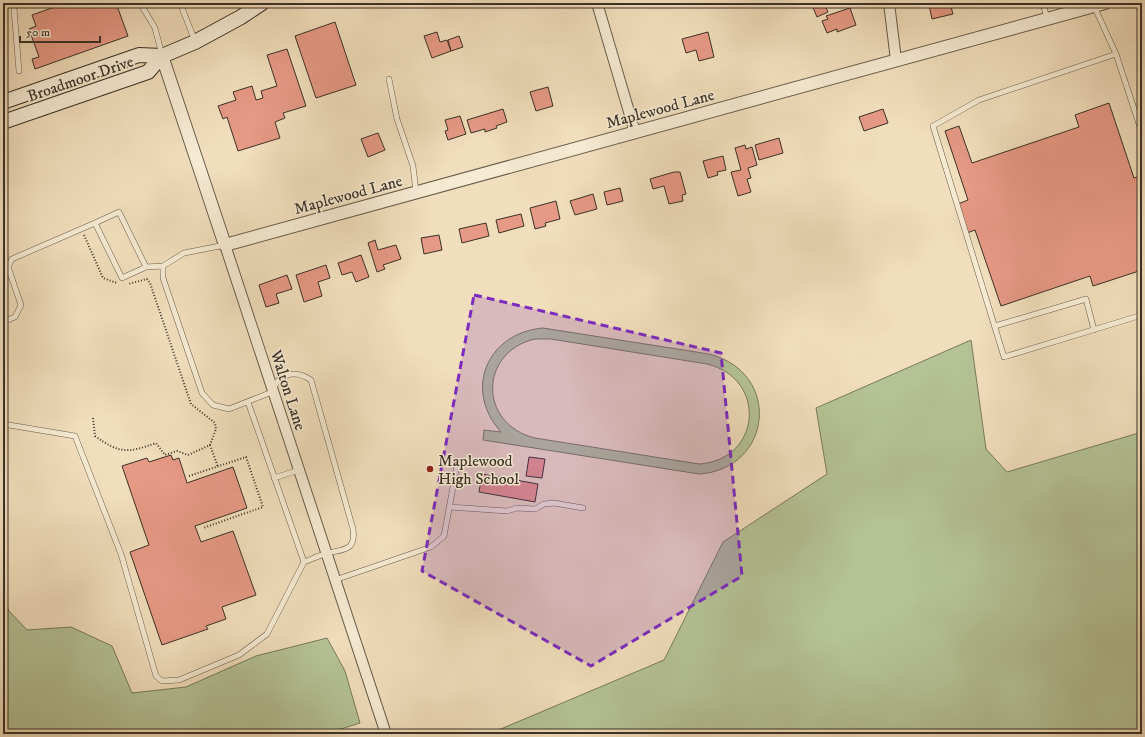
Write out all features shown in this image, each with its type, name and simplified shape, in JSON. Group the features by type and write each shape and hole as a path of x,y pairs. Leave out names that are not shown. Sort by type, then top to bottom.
{"main road":[{"name":"Broadmoor Drive","path":"3,102 139,55 162,56 195,42 241,17 262,3"},
{"name":"Broadmoor Drive","path":"3,122 148,72 162,56"}],"street":[{"path":"597,3 635,132"},
{"path":"889,3 896,60"},
{"name":"Maplewood Lane","path":"225,245 1099,5"},
{"name":"Walton Lane","path":"162,56 386,734"}],"lane":[{"path":"16,3 14,9 19,71"},
{"path":"140,3 155,28 162,56"},
{"path":"180,3 195,42"},
{"path":"1043,3 1047,19"},
{"path":"1099,5 1142,133"},
{"path":"1116,54 979,100 933,126 1004,357 1142,315"},
{"path":"389,79 397,119 413,166 416,192"},
{"path":"3,322 15,317 21,305 8,267 12,259 119,212 146,267"},
{"path":"95,223 122,278 146,267 162,266 184,253 225,245"},
{"path":"3,424 75,436 121,554 156,676 162,681 179,680 239,655 267,634 304,562 327,553 346,549 351,545 354,538 313,386 311,380 302,375 292,374 283,376 275,384 272,392 248,402 229,408 213,405 202,394 162,278 162,266"},
{"path":"995,326 1086,299 1094,330"},
{"path":"248,402 304,562"},
{"path":"336,580 431,547 444,536 457,465"},
{"path":"274,478 298,470"},
{"path":"449,507 507,511 517,508 535,509 544,504 554,504 582,508"}],"path":[{"path":"81,235 85,235 103,278 123,286 147,279 150,283 191,404 216,423 216,428 210,445 218,467"},
{"path":"93,418 95,436 112,448 135,450 156,443 165,455 177,451 188,455 210,445"},
{"path":"189,476 246,457 263,507 203,528"}],"highlighted area":[{"path":"474,295 721,353 742,576 591,666 422,571"}],"green space":[{"path":"543,328 709,354 733,364 749,380 757,399 759,419 754,439 742,456 724,468 699,474 483,440 484,430 501,432 490,416 484,399 483,382 487,366 495,352 507,340 524,332","holes":["535,339 551,339 707,364 727,372 740,385 748,401 749,418 745,435 735,449 720,459 699,464 535,438 516,430 503,418 495,404 493,388 495,372 503,358 517,346"]},
{"path":"971,340 986,449 1007,472 1142,432 1142,734 489,734 664,660 723,542 827,474 816,408"},
{"path":"3,597 9,611 27,630 71,627 112,646 132,693 186,687 256,656 327,638 345,671 360,723 325,734 3,734"}],"building":[{"path":"66,3 90,3 92,8 106,3 116,3 128,36 35,69 32,59 39,57 29,29 36,26 32,15"},
{"path":"811,3 824,3 828,12 817,17"},
{"path":"937,3 950,3 953,14 932,19 929,5"},
{"path":"850,8 856,25 837,32 837,29 827,33 822,21 828,19 826,16"},
{"path":"335,22 356,85 316,98 295,36"},
{"path":"437,32 440,42 447,40 451,51 432,58 424,36"},
{"path":"708,32 714,57 699,61 696,50 686,53 682,39"},
{"path":"459,36 463,47 451,51 448,40"},
{"path":"287,49 306,106 283,113 285,118 275,122 280,138 238,151 227,117 223,119 218,106 236,100 233,92 252,86 256,100 263,98 261,91 277,86 267,55"},
{"path":"548,87 553,106 536,111 530,92"},
{"path":"1109,103 1134,178 1142,175 1142,197 1139,198 1142,206 1142,270 1093,286 1090,276 1001,306 975,230 967,233 958,204 968,200 945,131 959,126 972,163 1079,127 1075,115"},
{"path":"503,109 507,122 496,126 497,128 485,132 485,129 471,133 467,120"},
{"path":"883,109 888,123 864,131 859,117"},
{"path":"460,116 466,134 448,140 445,131 448,130 445,120"},
{"path":"378,133 385,150 368,157 361,139"},
{"path":"779,138 783,153 759,160 755,145"},
{"path":"745,145 746,149 752,147 757,165 748,168 751,178 747,179 751,192 738,196 731,172 741,170 735,148"},
{"path":"723,156 726,170 717,172 718,175 708,178 703,161"},
{"path":"674,172 680,172 686,194 682,195 683,201 669,204 664,186 653,189 650,179"},
{"path":"620,188 623,201 607,205 604,192"},
{"path":"593,194 597,209 575,215 570,201"},
{"path":"556,201 560,219 545,223 546,226 535,229 530,208"},
{"path":"521,214 524,226 499,233 496,220"},
{"path":"486,223 489,236 462,243 459,229"},
{"path":"439,235 442,250 424,254 421,238"},
{"path":"375,240 378,250 396,245 401,259 383,265 385,269 377,272 368,243"},
{"path":"361,255 369,277 356,282 352,272 342,275 338,263"},
{"path":"326,265 330,278 318,282 322,296 304,302 296,275"},
{"path":"287,275 292,289 276,294 279,303 266,307 259,285"},
{"path":"171,455 173,460 179,458 187,483 233,467 247,508 195,526 201,542 233,531 256,595 222,607 226,619 206,626 208,629 162,645 130,552 149,545 122,466 147,458 149,462"},
{"path":"529,457 545,459 542,478 526,476"},
{"path":"482,474 538,484 535,502 479,492"}],"place":[{"name":"Maplewood High School","path":"430,469"}]}
